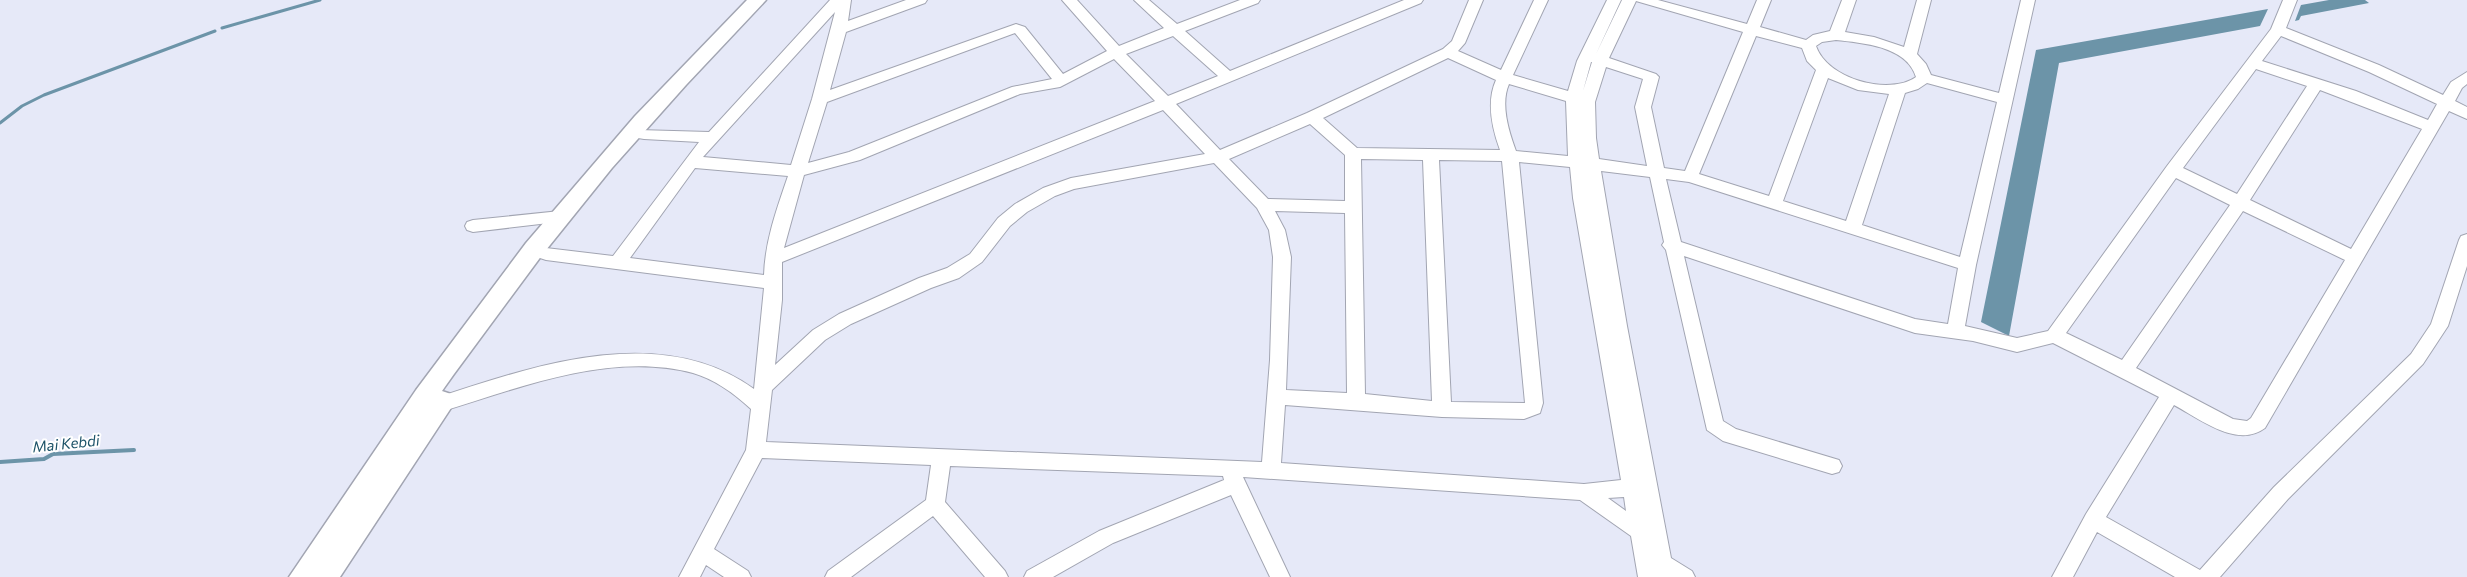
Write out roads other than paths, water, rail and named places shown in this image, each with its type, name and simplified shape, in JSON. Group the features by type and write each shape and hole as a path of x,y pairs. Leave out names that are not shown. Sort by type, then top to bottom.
{"main road":[{"path":"302,577 467,337 560,217 644,116 756,0"},
{"path":"325,577 482,341 546,254 644,134 772,0"}],"street":[{"path":"619,262 692,162 838,0"},
{"path":"689,577 756,450 773,283 773,259 779,229 840,29 844,0"},
{"path":"840,29 920,0"},
{"path":"1069,0 1116,52 1264,205 1277,230 1282,257 1271,470"},
{"path":"1141,0 1228,77"},
{"path":"692,162 797,171 854,156 1017,90 1044,87 1061,82 1116,52 1253,0"},
{"path":"773,259 1165,103 1416,0"},
{"path":"763,387 819,335 845,319 925,283 953,273 976,258 1004,222 1021,208 1049,192 1100,178 1218,157 1312,117 1448,52 1458,43 1476,0"},
{"path":"1276,397 1356,401 1442,409 1524,411 1533,408 1510,156 1502,138 1498,90 1541,0"},
{"path":"1614,0 1581,100 1588,138 1585,163 1610,326 1639,487 1658,572"},
{"path":"1595,58 1628,0"},
{"path":"1642,0 1687,5 1751,29 1808,44 1818,38 1836,35 1875,42 1909,55 1919,64 1924,78"},
{"path":"1690,177 1764,0"},
{"path":"1836,35 1849,0"},
{"path":"1909,55 1924,0"},
{"path":"1964,333 1968,265 2004,99 2028,0"},
{"path":"2054,336 2173,170 2280,26 2289,1"},
{"path":"2280,26 2446,102 2467,114"},
{"path":"820,99 1016,28 1020,30 1061,82"},
{"path":"1808,44 1808,53 1812,59 1824,69 1853,83 1873,88 1898,90 1911,88 1924,78"},
{"path":"1448,52 1505,78 1581,100"},
{"path":"1595,58 1651,77 1643,107 1671,245 1714,425 1730,435 1832,466"},
{"path":"2253,63 2432,126"},
{"path":"1774,204 1824,69"},
{"path":"1671,245 1891,319 2017,345 2054,336 2125,370 2230,426 2250,429 2258,423 2456,85 2467,77"},
{"path":"1924,78 2004,99"},
{"path":"2125,370 2241,202 2316,84"},
{"path":"1852,229 1898,90"},
{"path":"1312,117 1353,153 1510,156 1585,163 1690,177 1968,265"},
{"path":"644,134 713,137"},
{"path":"1353,153 1356,401"},
{"path":"1431,154 1442,409"},
{"path":"2173,170 2355,258"},
{"path":"1264,205 1353,207"},
{"path":"473,226 560,217"},
{"path":"2207,577 2281,493 2417,359 2439,326 2467,240"},
{"path":"546,254 773,283"},
{"path":"440,404 568,369 621,360 671,362 693,366 720,377 748,394 761,406"},
{"path":"2062,577 2093,520 2171,394"},
{"path":"756,450 942,457 1233,477 1271,470 1584,492 1639,487"},
{"path":"844,574 935,504 942,457"},
{"path":"1034,577 1106,537 1233,477"},
{"path":"1233,477 1280,577"},
{"path":"1639,487 1638,530 1658,572"},
{"path":"1584,492 1638,530"},
{"path":"935,504 998,577"},
{"path":"2093,520 2194,577"},
{"path":"702,552 741,577"},
{"path":"1658,572 1685,577"}],"water":[{"path":"2329,0 2365,0 2369,3 2301,16 2299,20 2295,21 2301,5"},
{"path":"2268,9 2260,26 2059,63 2009,336 1981,322 2036,50"}],"waterway":[{"path":"222,28 320,0"},
{"path":"0,123 22,106 44,95 215,31"},
{"name":"Mai Kebdi","path":"0,462 44,459 53,454 134,450"}]}
